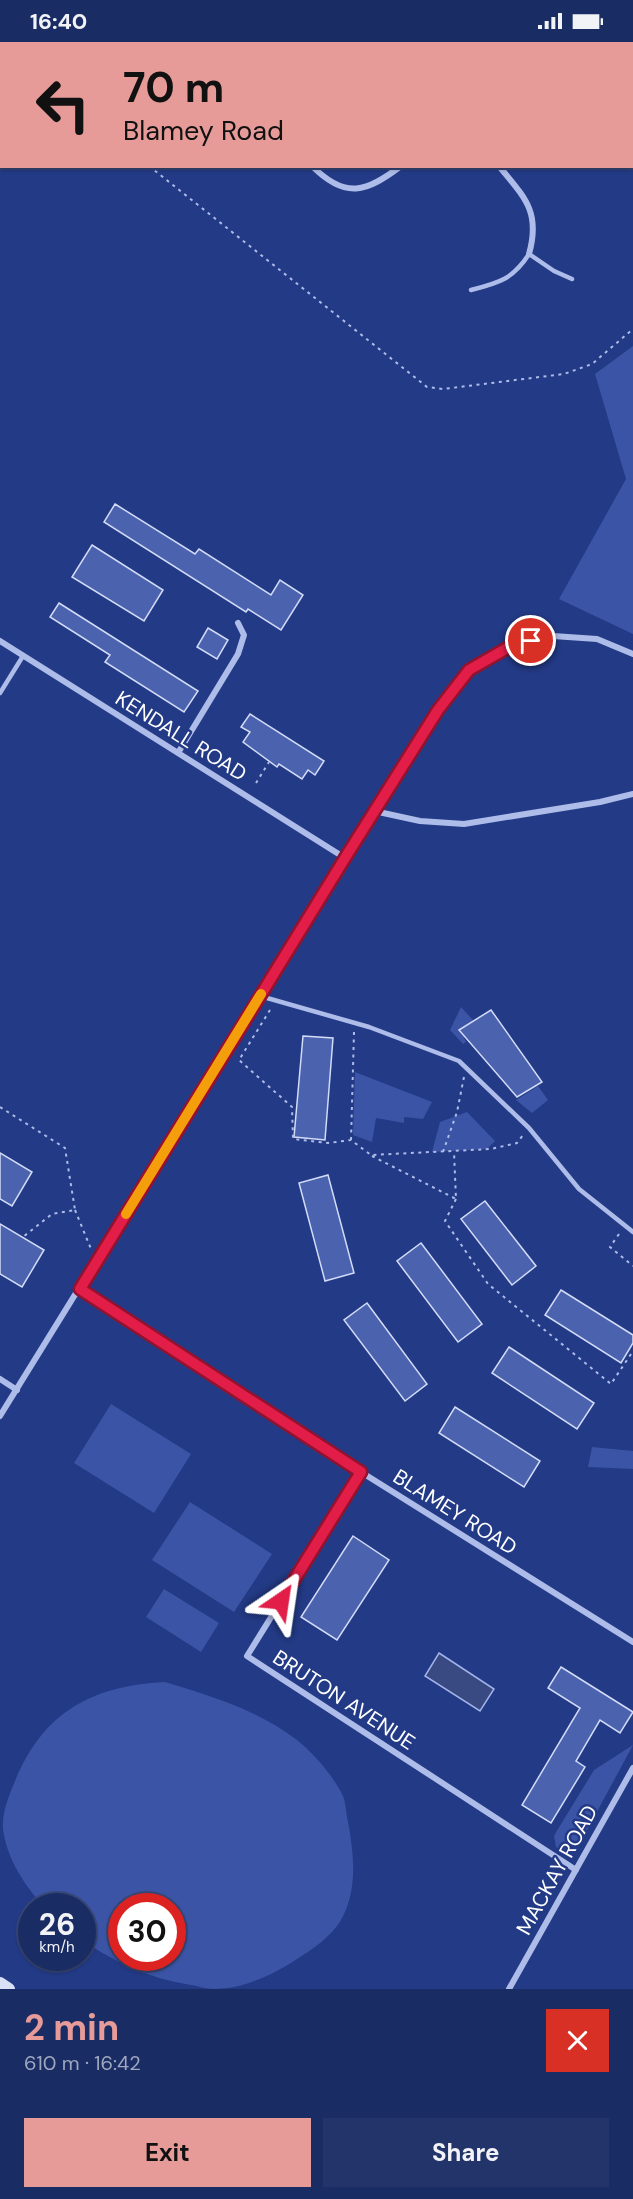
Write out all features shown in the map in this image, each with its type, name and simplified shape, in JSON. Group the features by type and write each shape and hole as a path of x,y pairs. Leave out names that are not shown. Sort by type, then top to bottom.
{"street":[{"path":"315,168 336,185 355,190 372,185 398,168"},
{"path":"500,168 529,207 534,229 529,254"},
{"path":"178,753 238,654 244,635 238,623"},
{"path":"0,1416 374,811 438,710 469,670 509,647 553,636 597,639 633,654"},
{"name":"KENDALL ROAD","path":"0,641 345,858"},
{"path":"374,811 420,821 464,824 600,802 633,794"},
{"name":"BLAMEY ROAD","path":"80,1289 361,1472 633,1642"},
{"path":"0,1379 17,1390"},
{"name":"BRUTON AVENUE","path":"361,1472 247,1656 576,1870"},
{"name":"MACKAY ROAD","path":"509,1989 633,1768"},
{"path":"0,1983 9,1989"}],"lane":[{"path":"471,290 506,279 521,266 529,254 554,271 572,279"},
{"path":"0,693 23,656"},
{"path":"260,996 354,1023 459,1060 529,1128 579,1189 633,1232"}],"path":[{"path":"152,168 427,387 443,388 564,374 591,364 633,329"},
{"path":"256,783 269,762"},
{"path":"275,1000 239,1060 292,1107 293,1139 328,1143 351,1140 371,1155 456,1198"},
{"path":"351,1140 354,1023"},
{"path":"443,1152 457,1112 467,1068"},
{"path":"0,1107 65,1148 75,1210 96,1263"},
{"path":"371,1155 491,1149 517,1143 529,1128"},
{"path":"454,1152 456,1198 445,1221 488,1284 611,1384 633,1351"},
{"path":"23,1237 52,1214 75,1210"},
{"path":"625,1226 610,1247 633,1266"}],"shaded area":[{"path":"633,346 633,634 559,599 626,479 595,374"},
{"path":"461,1007 473,1020 465,1027 471,1035 464,1038 466,1042 463,1044 450,1030"},
{"path":"355,1072 432,1102 423,1119 404,1117 404,1123 376,1118 372,1142 353,1135"},
{"path":"538,1086 548,1100 532,1113 516,1100"},
{"path":"467,1112 495,1141 487,1149 432,1152 440,1122"},
{"path":"111,1404 191,1454 154,1513 74,1463"},
{"path":"592,1447 633,1451 633,1469 588,1467"},
{"path":"190,1502 272,1554 234,1612 152,1560"},
{"path":"164,1589 219,1623 201,1652 146,1617"},
{"path":"439,1653 494,1689 480,1711 425,1676"},
{"path":"165,1682 217,1699 250,1712 282,1729 323,1765 339,1788 345,1802 353,1872 350,1897 341,1920 323,1940 286,1966 260,1979 223,1989 210,1989 175,1982 140,1971 186,1971 186,1893 108,1893 108,1956 96,1949 96,1893 33,1893 14,1864 6,1845 3,1823 11,1791 24,1761 53,1723 71,1708 113,1690"},
{"path":"633,1745 579,1845 568,1850 556,1847 554,1836 594,1770"}],"building":[{"path":"115,504 195,554 199,549 271,595 280,580 303,595 281,630 248,609 246,612 104,522"},
{"path":"92,545 163,590 144,621 72,577"},
{"path":"59,603 198,691 184,712 105,662 110,655 50,617"},
{"path":"208,628 228,640 217,659 197,647"},
{"path":"250,714 324,761 315,775 308,770 302,779 279,764 277,767 243,742 250,732 241,727"},
{"path":"491,1010 542,1082 517,1097 459,1030"},
{"path":"303,1036 333,1038 325,1140 294,1137"},
{"path":"0,1153 32,1172 12,1206 0,1199"},
{"path":"328,1175 354,1273 325,1281 299,1183"},
{"path":"485,1201 536,1266 512,1285 461,1219"},
{"path":"0,1224 44,1250 22,1287 0,1274"},
{"path":"421,1243 482,1324 458,1342 397,1261"},
{"path":"561,1290 633,1335 633,1343 621,1363 545,1315"},
{"path":"367,1303 427,1384 405,1401 344,1320"},
{"path":"509,1347 594,1403 577,1429 492,1373"},
{"path":"455,1407 540,1461 524,1487 439,1433"},
{"path":"353,1536 389,1560 337,1640 301,1617"},
{"path":"561,1667 633,1712 620,1733 600,1720 576,1761 585,1767 551,1823 522,1805 580,1708 548,1688"}],"slow traffic":[{"path":"126,1214 261,994"}],"route":[{"path":"281,1601 361,1472 80,1289 438,710 469,670 509,647 531,641"}]}
